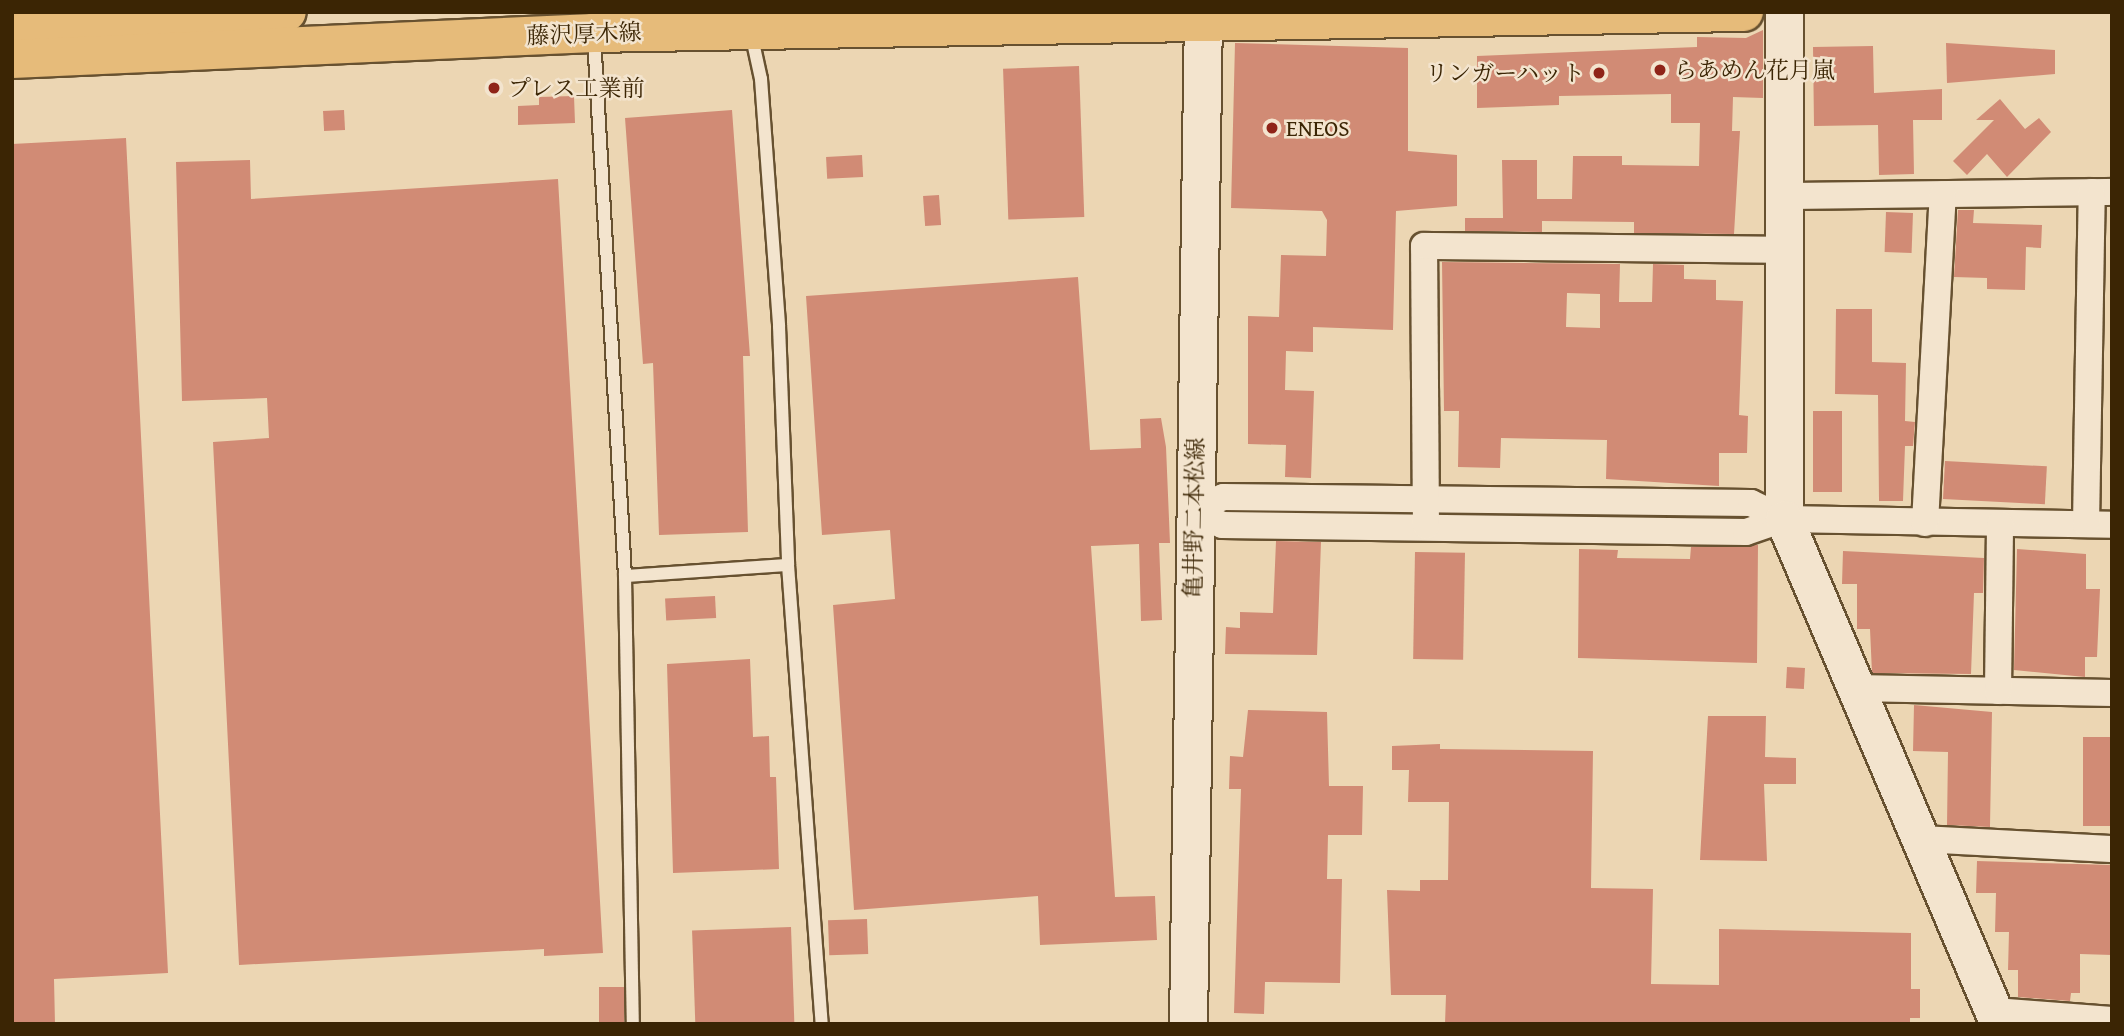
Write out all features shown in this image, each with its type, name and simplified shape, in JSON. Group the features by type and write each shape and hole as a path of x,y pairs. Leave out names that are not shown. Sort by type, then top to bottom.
{"main road":[{"path":"12,26 286,12"},
{"name":"藤沢厚木線","path":"12,59 593,33 1203,17 1744,12"}],"street":[{"path":"1784,12 1784,519 1997,1017 2112,1020"},
{"name":"亀井野二本松線","path":"1188,1024 1203,17"},
{"path":"1194,510 1223,497 1426,513 1751,503 1784,519 2099,525 2102,192 1784,196"},
{"path":"1925,523 1942,194"},
{"path":"1426,513 1424,246 1784,250"},
{"path":"1998,691 2000,524"},
{"path":"1856,688 2112,693"},
{"path":"1920,839 2112,849"}],"lane":[{"path":"751,30 761,79 777,300 788,565 822,1024"},
{"path":"593,33 625,576 633,1024"},
{"path":"625,576 788,565"}],"building":[{"path":"1763,30 1763,98 1733,97 1732,131 1740,131 1734,234 1634,233 1634,222 1542,221 1542,232 1465,231 1465,218 1503,218 1502,160 1537,160 1537,199 1572,199 1573,156 1622,156 1622,165 1699,166 1700,123 1671,123 1671,94 1559,96 1559,105 1477,108 1477,56 1697,47 1697,37 1746,38"},
{"path":"1235,43 1408,48 1408,151 1457,155 1457,206 1396,211 1393,330 1313,327 1313,352 1286,351 1285,390 1314,391 1311,478 1285,477 1286,445 1248,444 1248,316 1279,317 1281,255 1326,256 1327,220 1322,211 1231,208"},
{"path":"1946,43 2055,50 2055,74 1947,83"},
{"path":"1873,46 1874,93 1942,89 1942,120 1913,120 1914,174 1879,175 1878,125 1814,126 1813,47"},
{"path":"1079,66 1084,217 1008,220 1003,69"},
{"path":"574,96 575,123 518,125 518,106 539,105 539,97"},
{"path":"2000,99 2025,129 2039,118 2051,132 2007,177 1987,154 1967,175 1953,161 1994,120 1976,120"},
{"path":"344,110 345,130 324,131 323,111"},
{"path":"732,110 750,356 743,356 748,532 659,535 653,363 643,364 625,118"},
{"path":"126,138 168,973 54,979 55,1024 12,1024 12,144"},
{"path":"862,155 863,177 827,179 826,157"},
{"path":"250,160 251,199 558,179 603,953 544,956 544,949 239,965 213,442 269,438 267,398 182,401 176,162"},
{"path":"939,195 941,225 925,226 923,196"},
{"path":"1958,210 1974,210 1973,223 2042,225 2041,248 2026,247 2025,290 1987,289 1987,278 1954,277"},
{"path":"1886,212 1913,213 1912,253 1885,252"},
{"path":"1442,262 1620,264 1619,302 1652,302 1653,264 1684,265 1684,279 1716,280 1716,300 1743,301 1739,415 1748,416 1747,453 1719,453 1719,486 1606,479 1607,440 1501,438 1500,468 1458,467 1459,411 1444,411","holes":["1567,293 1600,294 1600,328 1566,327"]},
{"path":"1078,277 1090,450 1141,448 1140,419 1161,418 1166,447 1170,543 1159,543 1162,620 1141,621 1139,544 1091,546 1115,897 1155,896 1157,940 1040,945 1038,896 854,910 833,605 895,599 890,530 822,535 806,296"},
{"path":"1836,309 1872,309 1872,362 1906,363 1905,421 1915,422 1913,446 1905,446 1903,501 1879,501 1878,395 1835,394"},
{"path":"1813,411 1842,411 1842,492 1813,492"},
{"path":"1945,461 2047,466 2045,504 1943,499"},
{"path":"1276,541 1321,542 1317,655 1225,654 1226,627 1240,628 1240,612 1273,613"},
{"path":"1758,545 1757,663 1578,658 1579,549 1618,550 1617,558 1690,559 1691,547"},
{"path":"2017,549 2086,554 2086,589 2100,589 2097,657 2085,657 2085,677 2014,670"},
{"path":"1843,551 1984,558 1983,593 1974,593 1971,674 1872,673 1870,629 1857,629 1857,584 1842,584"},
{"path":"1415,552 1465,553 1463,660 1413,659"},
{"path":"715,596 716,618 666,621 665,599"},
{"path":"750,659 753,737 769,736 770,777 776,777 779,869 673,873 667,664"},
{"path":"1787,667 1805,668 1804,689 1786,688"},
{"path":"1914,705 1992,712 1990,827 1947,825 1948,752 1913,751"},
{"path":"1248,710 1327,712 1329,786 1363,786 1362,835 1328,835 1327,879 1342,879 1340,983 1265,982 1264,1014 1234,1013 1241,789 1229,789 1230,756 1243,757"},
{"path":"1708,716 1766,716 1765,757 1796,758 1796,784 1764,784 1767,861 1700,860"},
{"path":"2083,737 2112,737 2112,826 2083,826"},
{"path":"1440,744 1440,749 1593,751 1591,888 1653,889 1651,984 1719,985 1719,929 1911,933 1911,989 1920,989 1920,1018 1910,1018 1910,1024 1445,1024 1446,995 1391,995 1387,890 1420,891 1420,880 1448,880 1449,802 1408,802 1409,770 1392,770 1392,746"},
{"path":"1977,861 2112,865 2112,955 2080,954 2080,993 2071,993 2070,1001 2018,997 2018,970 2008,970 2009,932 1995,932 1996,893 1976,893"},
{"path":"867,919 868,954 829,955 828,920"},
{"path":"791,927 794,1024 695,1024 692,930"},
{"path":"599,987 624,987 624,1024 599,1024"}],"place":[{"name":"らあめん花月嵐","path":"1660,70"},
{"name":"リンガーハット","path":"1599,73"},
{"name":"プレス工業前","path":"494,88"},
{"name":"ENEOS","path":"1272,128"}]}
